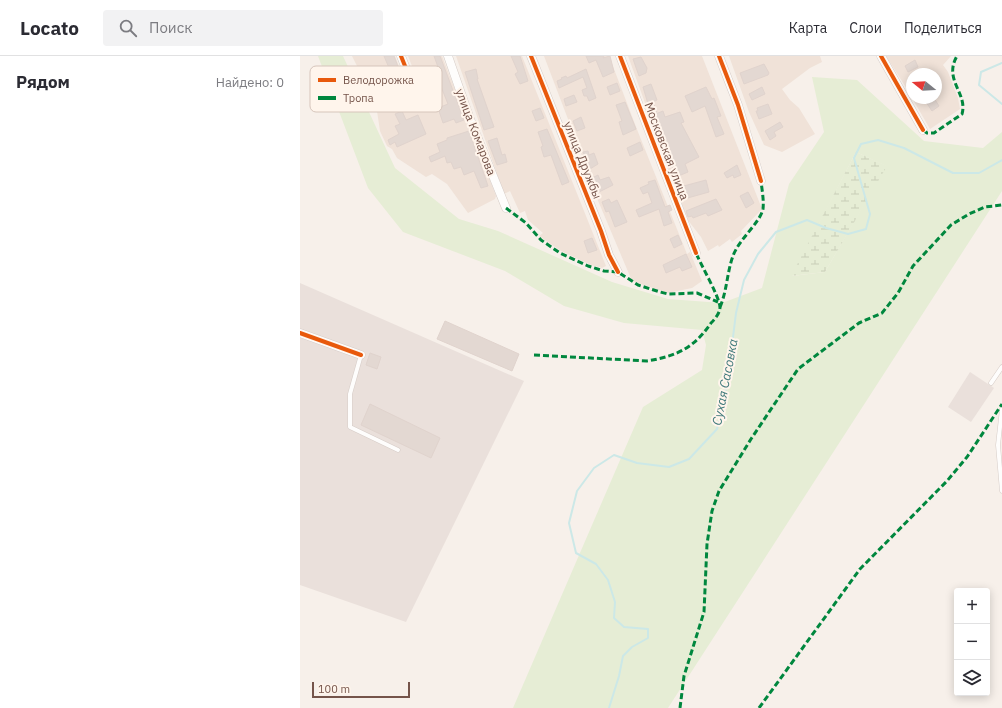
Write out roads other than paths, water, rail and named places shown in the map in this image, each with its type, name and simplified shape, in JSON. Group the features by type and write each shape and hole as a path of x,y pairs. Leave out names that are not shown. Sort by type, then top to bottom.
{"street":[{"path":"401,56 405,66"},
{"name":"улица Комарова","path":"448,56 476,134 506,208"},
{"name":"улица Дружбы","path":"531,56 601,231 609,255 618,272"},
{"name":"Московская улица","path":"620,56 696,254"},
{"path":"719,56 738,105 761,181"},
{"path":"881,56 923,130"},
{"path":"300,333 361,355"}],"lane":[{"path":"361,355 350,394 350,426 398,450"},
{"path":"991,383 1002,367"},
{"path":"1002,409 998,445 1002,492"}],"waterway":[{"name":"Сухая Сасовка","path":"1002,63 981,72 979,85 1002,104"},
{"name":"Сухая Сасовка","path":"609,708 619,676 623,656 632,647 648,638 648,629 624,627 614,618 615,602 608,580 596,564 576,553 569,523 577,491 594,468 614,455 637,463 669,467 689,459 717,429 727,385 736,313 744,280 758,254 776,232 807,220 826,228 848,234 866,229 870,214 854,158 861,144 878,140 904,148 953,173 979,173 1002,160"}]}
